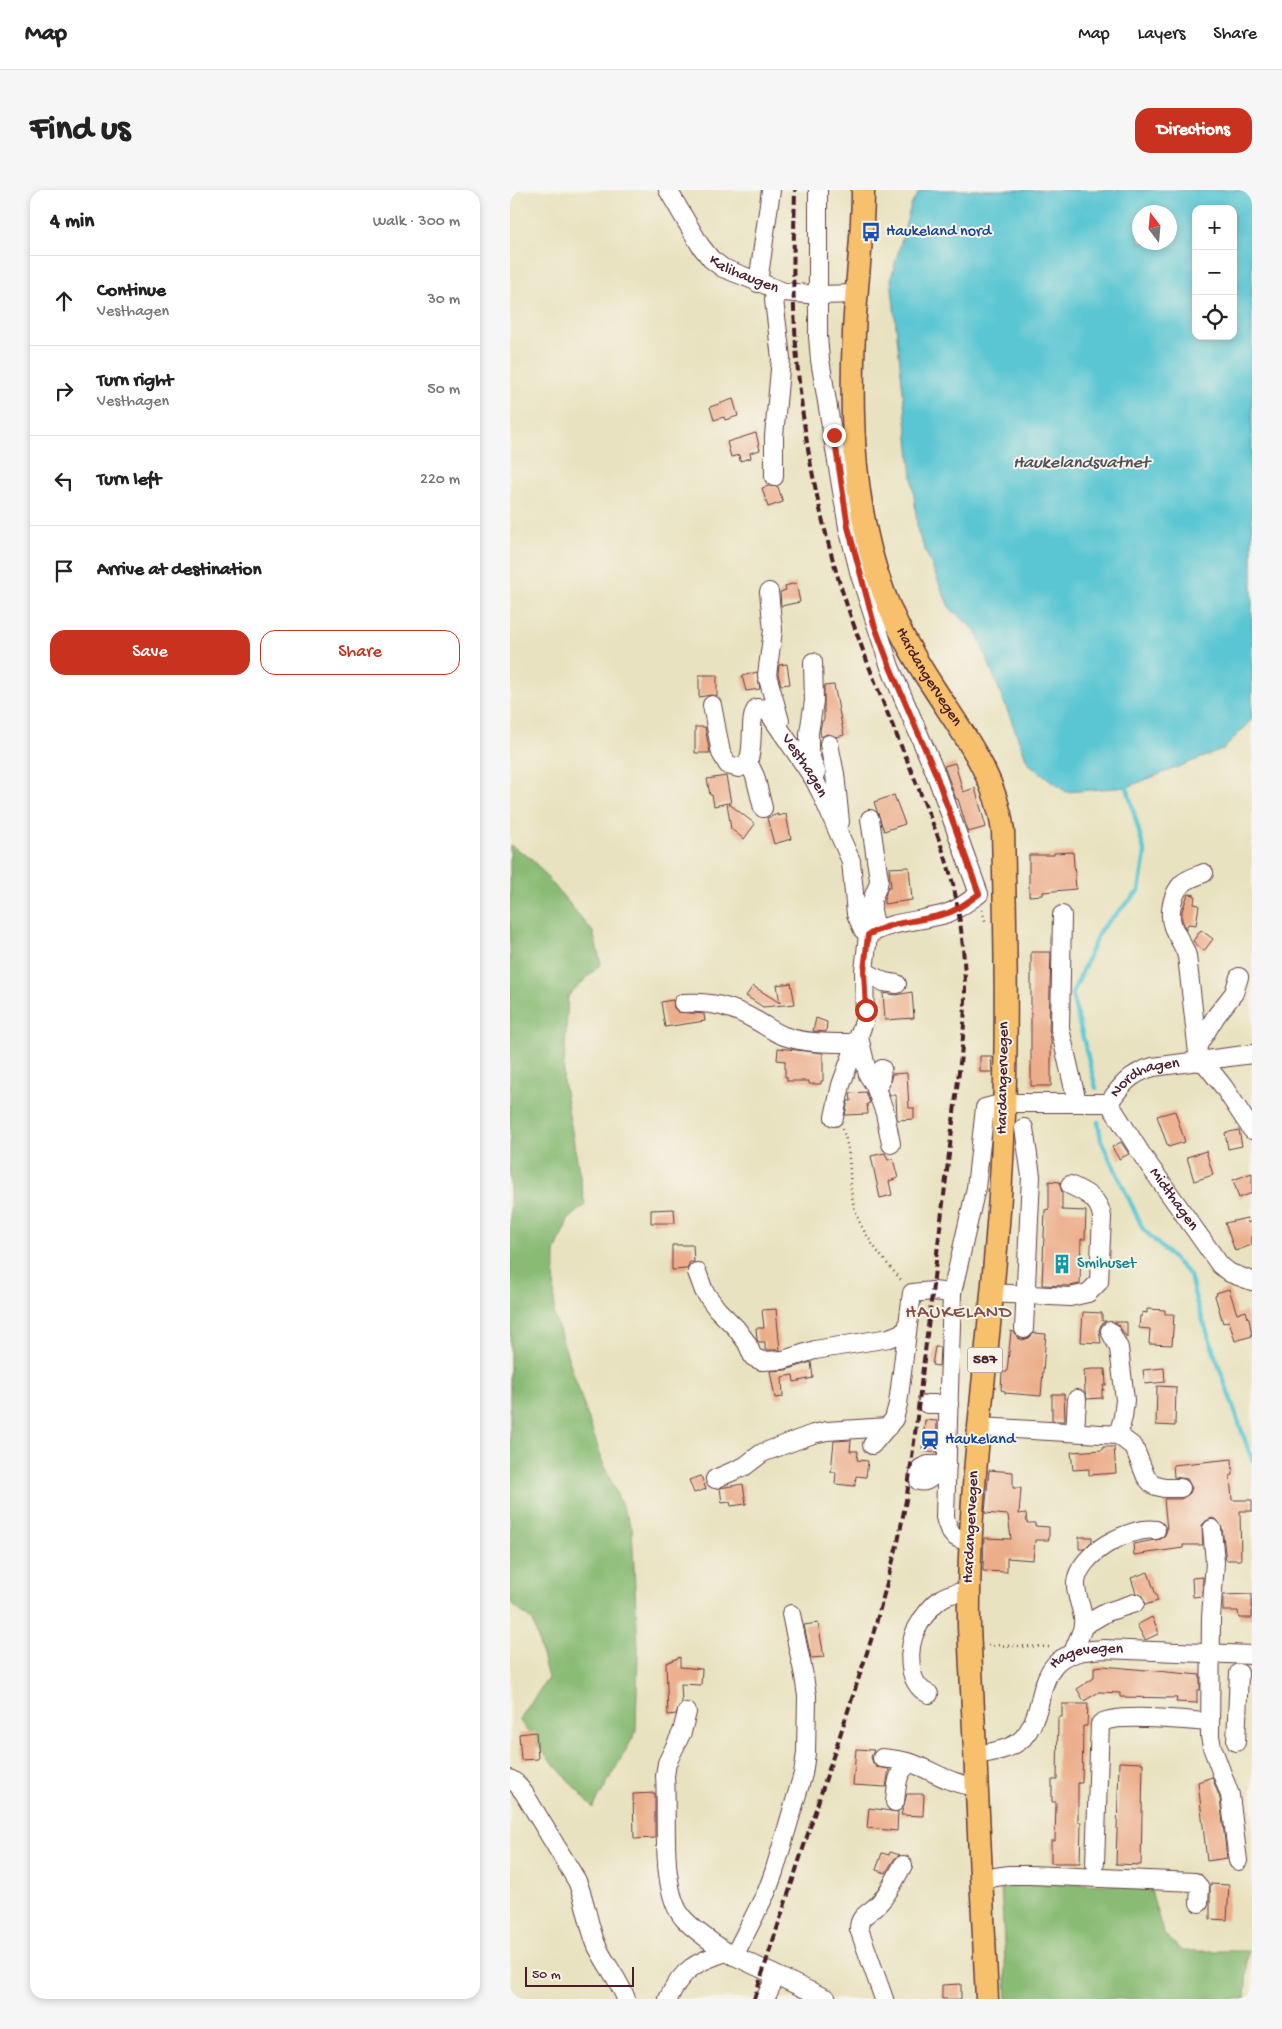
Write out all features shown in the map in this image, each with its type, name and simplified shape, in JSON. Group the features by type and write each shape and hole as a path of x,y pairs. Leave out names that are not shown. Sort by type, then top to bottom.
{"main road":[{"name":"Hardangervegen","path":"863,190 853,368 854,433 864,518 877,574 894,617 911,651 986,772 998,800 1001,814 1004,862 1006,1056 1002,1180 979,1428 970,1541 969,1592 987,1999"}],"street":[{"name":"Kalihaugen","path":"668,190 700,245 711,259 723,268 775,289 801,295 857,294"},
{"path":"758,283 771,190"},
{"path":"818,190 818,336 821,376 831,420 848,527 860,575 890,667 935,772 979,894 958,909 888,926 873,932"},
{"path":"774,477 774,436 782,358 774,300 775,289"},
{"path":"769,592 773,630 766,675 783,734"},
{"path":"813,662 814,700 809,733 809,752 816,771 814,779"},
{"path":"712,705 721,753 728,765 738,768 748,762 755,776 763,808"},
{"name":"Vesthagen","path":"748,762 753,734 754,712 758,708 766,709 814,779 840,836 852,869 856,914 864,930 873,932"},
{"path":"828,744 835,774 837,810 842,829 840,836"},
{"path":"834,1117 841,1085 865,1019 864,971 873,932 872,900 879,885 870,819"},
{"path":"1200,1056 1187,956 1174,929 1171,918 1174,895 1178,888 1184,882 1204,873"},
{"path":"1062,915 1060,1029 1077,1102"},
{"path":"864,971 884,982 897,984"},
{"path":"1200,1056 1216,1016 1234,993 1239,977"},
{"path":"684,1003 707,1002 724,1005 738,1010 784,1036 820,1042 858,1040"},
{"path":"858,1040 868,1075 875,1086 885,1114 891,1144"},
{"name":"Nordhagen","path":"1004,1103 1109,1103 1122,1085 1141,1070 1200,1056 1252,1054"},
{"name":"Nordhagen","path":"1200,1056 1223,1086 1252,1130"},
{"path":"875,1086 880,1083 882,1069"},
{"path":"970,1541 959,1541 953,1537 948,1530 945,1517 945,1465 949,1404 952,1293 976,1188 985,1108 1004,1103"},
{"name":"Midthagen","path":"1109,1103 1144,1158 1220,1265 1230,1273 1252,1281"},
{"path":"1024,1128 1031,1164 1024,1329"},
{"path":"991,1293 1070,1297 1088,1293 1099,1282 1101,1207 1084,1192 1070,1186"},
{"path":"697,1272 704,1291 717,1309 736,1328 747,1343 753,1357 762,1361 783,1360 816,1350 889,1338 906,1331"},
{"path":"872,1445 894,1419 898,1404 912,1293 932,1291 952,1293"},
{"path":"1110,1331 1119,1348 1124,1400 1124,1417 1118,1435"},
{"path":"1075,1432 1077,1399"},
{"path":"927,1404 949,1404"},
{"path":"715,1479 745,1466 762,1453 812,1434 828,1431 888,1427"},
{"path":"979,1428 1118,1435 1134,1447 1146,1478 1153,1485 1164,1488 1181,1488"},
{"path":"1212,1529 1215,1562 1211,1608 1212,1654 1209,1722 1212,1747 1230,1795 1238,1861"},
{"path":"1074,1651 1083,1626 1076,1584 1082,1566 1093,1554 1122,1536 1132,1532 1156,1530"},
{"path":"930,1694 917,1686 913,1677 912,1644 916,1629 926,1614 944,1597 958,1592 969,1592"},
{"path":"1083,1626 1107,1612 1135,1603"},
{"path":"668,1999 675,1984 685,1972 707,1959 730,1954 767,1891 774,1872 803,1774 807,1729 804,1676 791,1614"},
{"name":"Hagevegen","path":"976,1755 1002,1750 1022,1739 1035,1721 1045,1679 1052,1666 1074,1651 1104,1649 1252,1655"},
{"path":"1211,1685 1239,1680 1236,1742"},
{"path":"687,1712 682,1732 667,1763 665,1776 668,1873 671,1895 675,1906 694,1929 730,1954 827,1999"},
{"path":"1095,1863 1100,1724 1104,1720 1122,1718 1209,1722"},
{"path":"882,1758 911,1763 966,1786 977,1786"},
{"path":"896,1802 900,1773 903,1767 911,1763"},
{"path":"510,1779 524,1793 577,1881 597,1945 626,1999"},
{"path":"884,1999 859,1929 859,1923 861,1918 876,1907 885,1896 904,1865"},
{"path":"982,1879 1009,1875 1030,1875 1195,1882 1200,1888 1199,1903"},
{"path":"765,1999 770,1984 776,1976"}],"path":[{"path":"834,1117 844,1132 855,1212 882,1257 912,1293"},
{"path":"981,1645 1074,1651"}],"green space":[{"path":"510,845 532,859 593,932 601,964 568,996 563,1081 585,1205 569,1218 555,1252 554,1315 604,1466 632,1528 638,1649 636,1732 593,1808 544,1753 519,1720 548,1678 533,1621 510,1603"},
{"path":"1015,1881 1150,1887 1163,1933 1182,1951 1248,1951 1245,1999 1007,1999 1001,1886"}],"water":[{"name":"Haukelandsvatnet","path":"920,190 1252,190 1252,719 1224,749 1127,787 1066,792 1028,763 976,631 949,607 918,533 891,279 911,205"}],"building":[{"path":"733,399 738,416 725,420 724,417 714,420 710,407"},
{"path":"756,433 760,450 750,453 751,458 740,461 739,455 731,457 727,442"},
{"path":"769,486 778,487 783,502 768,507 762,488"},
{"path":"796,583 800,602 781,606 780,592 786,590 785,586"},
{"path":"787,664 790,684 781,685 778,674 779,665"},
{"path":"757,672 760,689 746,691 742,676"},
{"path":"699,675 717,675 717,696 699,697"},
{"path":"834,685 844,735 837,737 827,734 821,737 820,730 824,720 824,686"},
{"path":"695,727 705,727 710,753 695,753"},
{"path":"955,763 963,792 975,788 986,827 968,832 958,799 956,799 944,766"},
{"path":"726,776 731,803 728,803 755,824 744,839 731,829 727,803 714,806 712,795 710,795 707,779"},
{"path":"894,795 905,824 884,831 874,802"},
{"path":"778,814 778,816 786,814 791,839 774,844 767,818"},
{"path":"1073,852 1076,889 1043,892 1043,895 1029,896 1029,855 1054,855 1054,853"},
{"path":"909,867 912,900 884,904 888,887 891,887 889,868"},
{"path":"1188,894 1195,895 1194,904 1199,905 1196,925 1188,924 1186,930 1182,920 1182,911"},
{"path":"1201,930 1213,939 1204,951 1193,941"},
{"path":"1031,952 1051,952 1049,1029 1051,1039 1051,1086 1031,1086"},
{"path":"791,983 795,1004 763,1007 746,996 753,986 780,1003 777,985"},
{"path":"912,992 914,1018 885,1020 883,993 896,995"},
{"path":"673,1000 674,1008 678,1012 704,1014 705,1021 665,1027 661,1002"},
{"path":"816,1018 827,1022 826,1032 813,1031"},
{"path":"778,1048 823,1053 823,1081 821,1081 821,1084 809,1084 809,1081 787,1081 787,1077 785,1077 785,1061 777,1060"},
{"path":"980,1056 991,1056 992,1072 980,1072"},
{"path":"907,1073 909,1108 914,1108 914,1119 897,1120 896,1095 890,1095 888,1090 892,1074"},
{"path":"866,1092 870,1103 867,1104 868,1114 845,1115 848,1101 851,1101 850,1093"},
{"path":"1175,1111 1185,1142 1168,1147 1157,1116"},
{"path":"1239,1130 1242,1146 1228,1149 1225,1133"},
{"path":"1121,1142 1129,1154 1119,1159 1112,1147"},
{"path":"1206,1151 1213,1175 1194,1181 1187,1157"},
{"path":"885,1153 888,1160 893,1159 898,1178 889,1181 892,1195 880,1198 871,1156"},
{"path":"1252,1173 1252,1193 1239,1198 1233,1180"},
{"name":"Smihuset","path":"1049,1181 1060,1182 1062,1210 1086,1211 1085,1239 1081,1239 1080,1284 1069,1286 1042,1285 1045,1210 1049,1209"},
{"path":"674,1209 675,1223 651,1223 651,1210"},
{"path":"1247,1218 1248,1223 1252,1221 1252,1245 1235,1251 1225,1223"},
{"path":"672,1245 693,1245 694,1262 690,1262 687,1269 672,1270"},
{"path":"1229,1289 1237,1314 1246,1311 1252,1336 1235,1341 1229,1321 1223,1323 1215,1296 1217,1295 1216,1293"},
{"path":"776,1309 780,1350 765,1350 765,1342 758,1342 756,1328 764,1328 762,1310"},
{"path":"1147,1309 1165,1310 1165,1314 1174,1314 1172,1345 1149,1344 1150,1329 1139,1328 1140,1316 1142,1316 1142,1312 1147,1313"},
{"path":"1083,1312 1102,1313 1102,1321 1106,1321 1099,1330 1101,1343 1081,1342"},
{"path":"1114,1322 1127,1322 1127,1338 1119,1326"},
{"path":"1011,1331 1023,1340 1029,1338 1034,1333 1046,1334 1041,1396 1005,1393 1005,1391 1001,1390 1002,1372 1007,1372"},
{"path":"935,1347 940,1347 939,1366 932,1365"},
{"path":"811,1362 813,1378 794,1382 793,1375 782,1377 783,1397 775,1398 770,1371 786,1370"},
{"path":"1164,1368 1165,1382 1145,1384 1143,1370"},
{"path":"1105,1369 1106,1385 1103,1385 1102,1398 1087,1399 1084,1370"},
{"path":"1157,1386 1176,1387 1175,1426 1156,1425"},
{"path":"1052,1394 1064,1394 1065,1421 1052,1421"},
{"path":"925,1420 937,1421 936,1453 922,1451"},
{"path":"851,1440 850,1451 858,1451 857,1460 868,1461 866,1477 856,1476 855,1486 835,1484 836,1472 831,1472 834,1441"},
{"path":"1103,1447 1114,1447 1116,1473 1089,1475 1089,1469 1073,1470 1071,1452 1103,1450"},
{"path":"1232,1459 1233,1475 1230,1476 1232,1500 1252,1500 1252,1511 1240,1511 1241,1560 1226,1560 1222,1528 1217,1520 1212,1518 1202,1525 1203,1545 1183,1545 1183,1548 1134,1555 1133,1544 1161,1539 1165,1535 1167,1530 1164,1499 1181,1499 1190,1493 1192,1488 1187,1479 1174,1477 1173,1465"},
{"path":"989,1470 1013,1472 1013,1488 1021,1488 1019,1514 1026,1513 1027,1523 1035,1523 1035,1526 1049,1527 1049,1540 1035,1540 1033,1560 1007,1558 1007,1572 983,1571 984,1538 1011,1539 1008,1515 985,1513"},
{"path":"701,1476 706,1489 694,1493 689,1480"},
{"path":"743,1484 746,1504 731,1506 730,1502 722,1503 720,1488"},
{"path":"1079,1537 1092,1537 1092,1541 1084,1549 1079,1549"},
{"path":"1148,1572 1158,1601 1145,1605 1142,1596 1136,1593 1131,1578"},
{"path":"1203,1577 1202,1596 1193,1597 1192,1578"},
{"path":"1252,1594 1252,1618 1239,1618 1238,1611 1223,1611 1223,1595"},
{"path":"1152,1617 1158,1634 1145,1640 1137,1625"},
{"path":"818,1623 824,1657 811,1658 804,1625"},
{"path":"680,1657 680,1667 702,1669 701,1685 681,1684 682,1703 676,1714 668,1715 666,1663"},
{"path":"1103,1666 1200,1675 1200,1690 1197,1690 1197,1703 1176,1702 1177,1698 1120,1697 1120,1693 1099,1692 1084,1701 1077,1689 1094,1678 1094,1667"},
{"path":"1062,1704 1088,1704 1087,1726 1083,1726 1082,1783 1078,1783 1078,1822 1081,1822 1080,1863 1051,1863 1051,1841 1055,1841 1056,1802 1052,1802 1052,1780 1057,1780 1058,1717 1062,1717"},
{"path":"536,1732 538,1759 521,1760 519,1734"},
{"path":"856,1749 874,1750 871,1757 876,1767 889,1769 886,1787 853,1785"},
{"path":"1119,1762 1143,1763 1141,1865 1116,1864"},
{"path":"1212,1777 1220,1798 1227,1858 1207,1861 1198,1782"},
{"path":"655,1793 655,1838 634,1839 633,1794"},
{"path":"907,1794 924,1794 923,1816 901,1815"},
{"path":"869,1808 898,1812 897,1831 867,1828"},
{"path":"890,1852 900,1855 894,1859 886,1873 876,1870 882,1853 889,1855"},
{"path":"1210,1884 1229,1885 1227,1920 1210,1919"},
{"path":"961,1984 961,1999 942,1999 942,1985"}],"waterway":[{"path":"1096,1088 1072,995 1100,930 1139,891 1145,854 1127,787"},
{"path":"1098,1122 1101,1140 1143,1229 1190,1275 1196,1301 1252,1460"}],"railway":[{"path":"754,1999 874,1631 898,1542 914,1442 962,1047 965,1006 963,945 957,904 949,869 855,628 830,550 815,487 804,424 797,360 794,311 795,190"}],"place":[{"name":"Haukeland nord","path":"871,232"},
{"name":"Smihuset","path":"1062,1264"},
{"name":"Haukeland","path":"930,1440"}],"district":[{"name":"HAUKELAND","path":"959,1313"}],"route":[{"path":"834,435 848,527 874,624 890,667 935,772 979,894 958,909 888,926 868,935 864,971 866,1010"}]}
